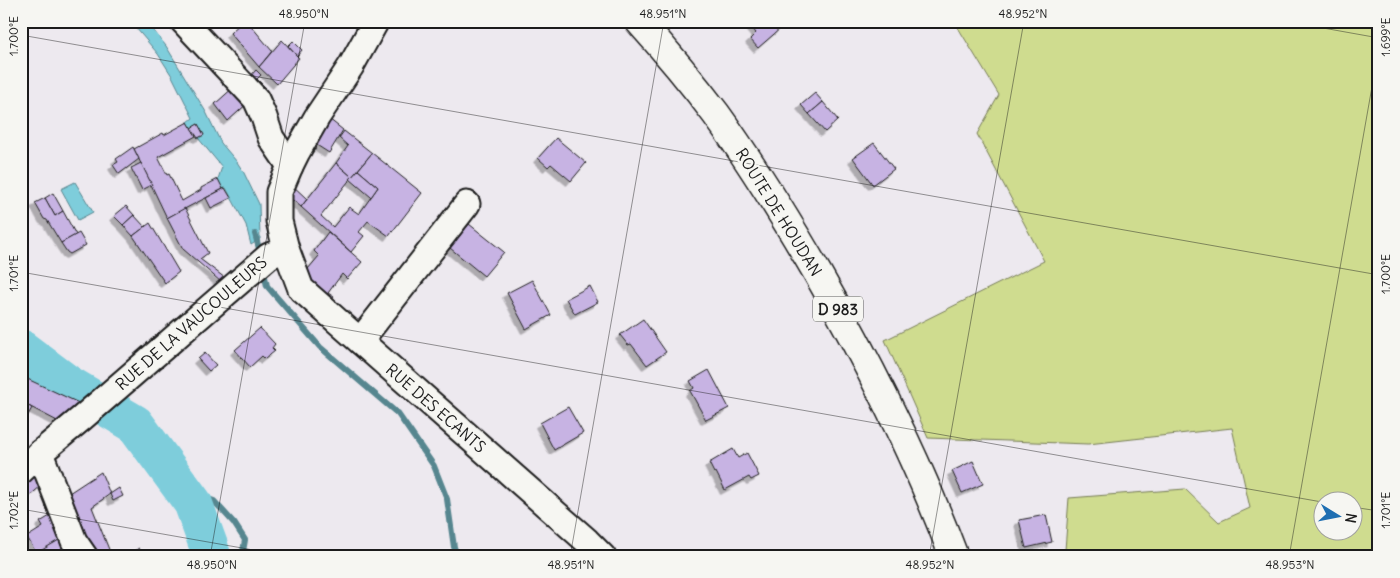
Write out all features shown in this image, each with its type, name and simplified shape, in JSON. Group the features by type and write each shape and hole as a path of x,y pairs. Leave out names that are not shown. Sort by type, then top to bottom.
{"main road":[{"name":"ROUTE DE HOUDAN","path":"638,21 690,80 715,113 802,247 844,320 888,403 918,469 954,557"}],"street":[{"path":"183,21 256,99 271,138 290,166"},
{"name":"RUE DE LA VAUCOULEURS","path":"21,471 269,258 279,221 279,192 290,166 317,117 351,66 376,21"},
{"path":"360,341 467,204"},
{"name":"RUE DES ECANTS","path":"269,258 301,289 603,557"},
{"path":"40,453 74,541 85,557"}],"green space":[{"path":"954,21 1379,21 1379,557 976,557 975,554 1065,550 1069,498 1185,489 1219,522 1250,508 1232,428 1088,444 928,438 885,340 1044,261 977,134 999,95"}],"water":[{"path":"130,21 146,21 166,46 206,112 221,143 244,173 259,204 260,239 251,245 246,225 226,188 223,189 218,179 222,167 198,138 204,135 198,124 191,128 188,122 193,118 172,76 158,54"},
{"path":"75,182 93,212 78,220 61,189"}],"building":[{"path":"243,21 247,21 272,51 259,67 230,33"},
{"path":"746,21 774,21 781,28 758,48 750,39 756,33"},
{"path":"282,40 299,58 277,84 259,67"},
{"path":"293,41 302,50 297,56 288,46"},
{"path":"256,70 261,75 257,79 266,88 259,95 246,81"},
{"path":"235,86 250,101 228,121 215,104"},
{"path":"815,93 823,102 809,114 801,105"},
{"path":"823,102 838,120 825,132 809,114"},
{"path":"329,119 343,130 329,153 315,144"},
{"path":"188,122 196,136 158,157 167,175 169,174 182,201 218,179 223,189 167,218 134,149"},
{"path":"198,124 204,135 198,138 191,128"},
{"path":"344,131 372,153 352,177 336,163 348,146 339,138"},
{"path":"556,138 586,163 571,181 551,164 548,167 538,158"},
{"path":"874,143 894,169 873,185 853,158"},
{"path":"133,147 139,159 119,174 113,165 118,162 116,159"},
{"path":"372,153 422,193 389,236 368,221 359,232 364,236 351,252 301,207 336,163 352,177 321,216 333,227 349,207 359,214 378,187 358,170"},
{"path":"141,163 152,185 142,190 131,168"},
{"path":"358,170 378,187 371,197 350,179"},
{"path":"290,183 307,199 301,207 286,194"},
{"path":"225,188 231,198 211,208 206,198"},
{"path":"53,193 63,211 55,216 45,198"},
{"path":"45,198 55,216 63,211 76,235 61,243 35,203"},
{"path":"126,206 134,215 123,225 114,216"},
{"path":"185,208 208,253 200,259 225,278 221,282 183,249 167,218"},
{"path":"134,215 145,227 133,236 123,225"},
{"path":"150,223 179,272 165,283 133,236"},
{"path":"469,224 504,252 484,276 450,248"},
{"path":"328,232 362,262 347,279 342,274 328,293 334,297 327,305 302,276 319,256 314,251"},
{"path":"79,233 86,245 70,254 61,243"},
{"path":"532,280 551,315 526,329 507,293"},
{"path":"590,286 598,302 575,314 566,299"},
{"path":"643,319 666,352 647,365 631,344 628,345 620,335"},
{"path":"260,328 275,344 272,348 275,351 265,359 262,356 250,367 235,350"},
{"path":"205,353 216,365 209,371 198,359"},
{"path":"709,370 729,408 706,420 690,391 694,388 690,381"},
{"path":"21,376 81,404 61,423 21,402"},
{"path":"21,402 32,408 24,422 21,420"},
{"path":"568,407 583,433 554,450 540,423"},
{"path":"733,449 738,458 747,453 759,476 751,480 749,477 725,490 709,463"},
{"path":"973,461 983,484 962,493 952,471"},
{"path":"33,471 41,486 21,503 21,482"},
{"path":"101,472 110,494 92,507 110,552 105,554 106,557 89,557 66,495"},
{"path":"119,488 123,496 113,501 110,494"},
{"path":"55,513 64,537 37,554 27,537 43,527 40,522"},
{"path":"1046,515 1052,542 1026,548 1019,520"},
{"path":"64,537 72,553 65,557 46,557 42,550"},
{"path":"139,548 144,557 128,557 127,555"}],"waterway":[{"path":"255,234 261,256"},
{"path":"263,268 267,286 320,347 398,414 434,466 447,499 454,547 458,557"},
{"path":"21,349 69,385 135,424 193,503 212,557"},
{"path":"182,489 214,501 234,523 245,540 242,557"}]}
